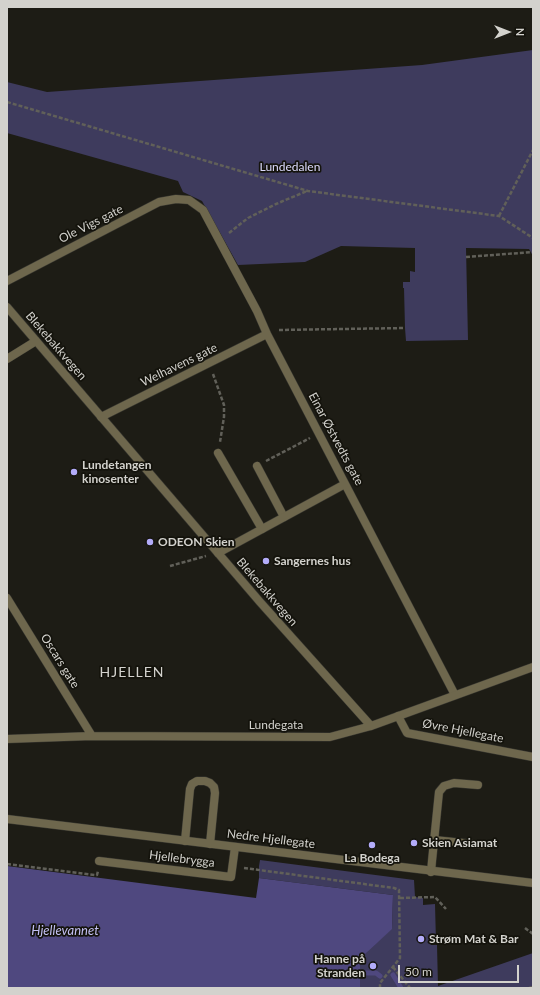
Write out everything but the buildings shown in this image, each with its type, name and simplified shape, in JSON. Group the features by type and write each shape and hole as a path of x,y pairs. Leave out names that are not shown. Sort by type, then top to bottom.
{"street":[{"name":"Ole Vigs gate","path":"7,281 159,202 176,199 189,200"},
{"name":"Einar Østvedts gate","path":"189,200 203,210 257,311 267,334 455,695"},
{"name":"Blekebakkvegen","path":"7,307 260,602 371,726"},
{"name":"Welhavens gate","path":"101,417 267,334"},
{"path":"7,359 36,341"},
{"path":"218,453 262,529"},
{"path":"257,466 284,517"},
{"path":"218,553 345,484"},
{"name":"Oscars gate","path":"7,598 92,736"},
{"name":"Lundegata","path":"7,739 92,736 330,737 371,726 533,667"},
{"name":"Øvre Hjellegate","path":"398,716 407,733 533,757"},
{"path":"185,841 190,789 192,784 197,781 206,781 214,787 215,793 210,844"},
{"path":"431,872 439,792 444,786 454,783 478,785"},
{"name":"Nedre Hjellegate","path":"7,819 431,872 533,883"},
{"path":"434,840 483,845"},
{"path":"233,867 235,847"},
{"name":"Hjellebrygga","path":"99,861 231,877 233,867"}],"path":[{"path":"7,102 308,191 499,216 533,238"},
{"path":"499,216 533,150"},
{"path":"219,241 248,218 276,204 308,191"},
{"path":"466,256 533,252"},
{"path":"267,334 275,330 405,328"},
{"path":"209,363 224,404 224,417 218,453"},
{"path":"257,466 319,433"},
{"path":"170,566 218,553"},
{"path":"7,864 97,875 99,861"},
{"path":"233,867 394,888 399,890 400,958 380,984 380,988"},
{"path":"400,898 436,897 446,909"},
{"path":"525,928 533,934"},
{"path":"392,967 410,988"},
{"path":"529,988 533,987"}],"green space":[{"name":"Lundedalen","path":"533,50 533,256 529,249 466,248 468,340 406,341 403,282 410,282 410,271 415,272 415,248 341,246 305,262 238,265 202,201 183,192 178,181 7,133 7,82 47,92 422,65"},
{"path":"260,860 414,880 415,897 423,898 423,905 435,904 436,942 431,942 431,945 437,945 438,986 533,953 533,988 360,988 360,959 392,928 393,895 259,878"}],"water":[{"name":"Hjellevannet","path":"7,866 256,898 259,878 393,895 392,929 360,959 360,988 7,988"}],"waterway":[{"path":"360,973 376,973 380,976"},
{"path":"393,975 401,988"}],"place":[{"name":"Lundetangen kinosenter","path":"74,472"},
{"name":"ODEON Skien","path":"150,542"},
{"name":"Sangernes hus","path":"266,561"},
{"name":"Skien Asiamat","path":"414,843"},
{"name":"La Bodega","path":"372,845"},
{"name":"Strøm Mat & Bar","path":"421,939"},
{"name":"Hanne på Stranden","path":"373,966"}],"district":[{"name":"HJELLEN","path":"132,672"}]}
